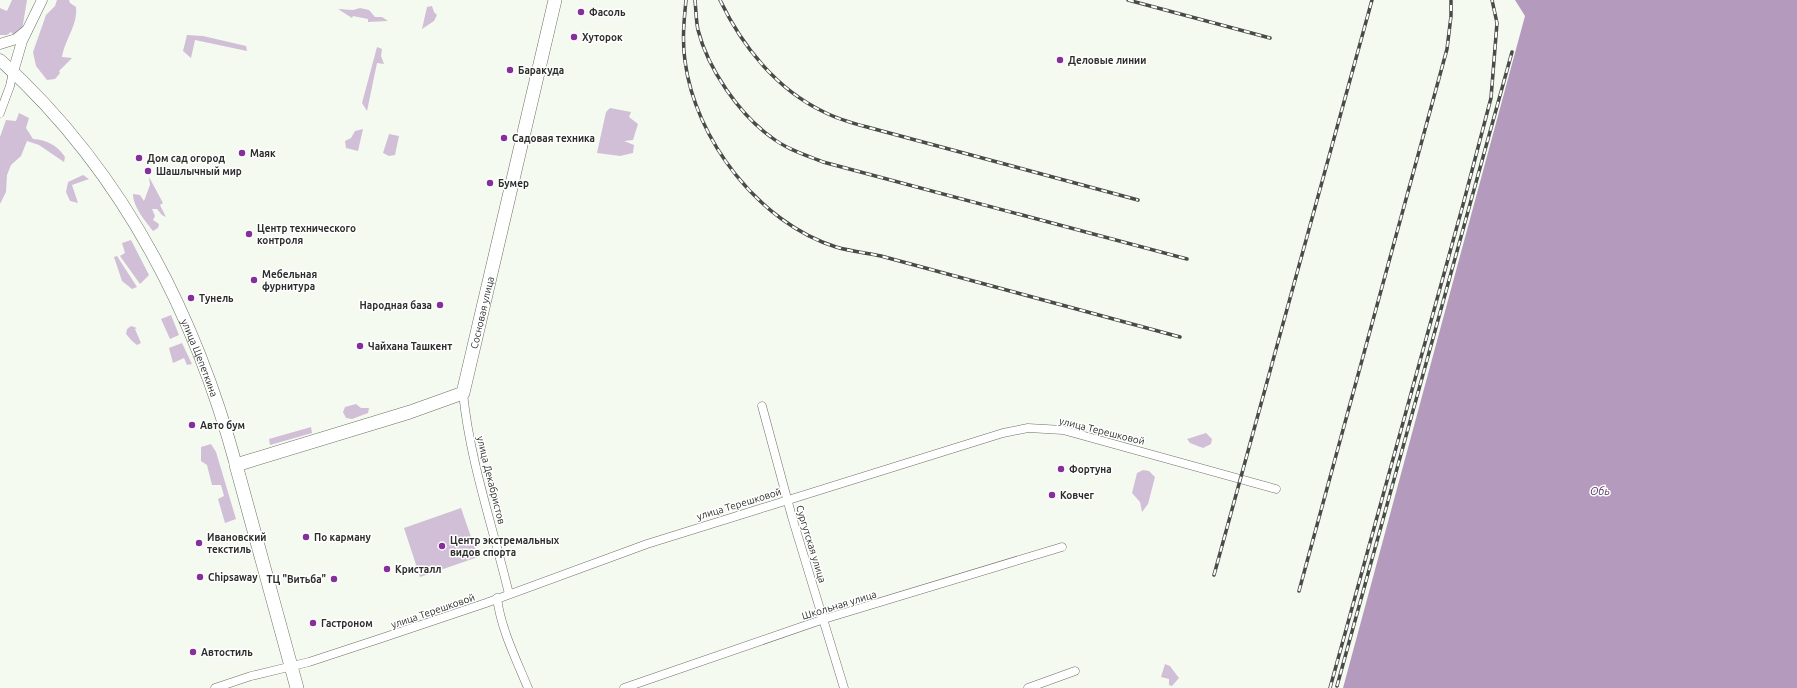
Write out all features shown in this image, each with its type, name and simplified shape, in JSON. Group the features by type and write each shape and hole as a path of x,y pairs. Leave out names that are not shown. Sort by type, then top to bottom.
{"main road":[{"name":"Сосновая улица","path":"463,393 555,0"},
{"name":"улица Щепеткина","path":"0,60 60,120 105,176 148,243 181,312 215,395 236,465 297,688"},
{"path":"236,465 410,412 463,393"}],"street":[{"path":"0,113 10,86 22,42 42,0"},
{"path":"0,44 16,39 28,29"},
{"name":"улица Декабристов","path":"463,393 473,456 498,545 509,594"},
{"name":"Сургутская улица","path":"762,406 788,500 844,688"},
{"name":"улица Терешковой","path":"215,688 395,634 647,544 1003,433 1028,428 1050,428 1088,436 1276,489"},
{"name":"Школьная улица","path":"624,688 824,619 1062,547"},
{"path":"497,598 505,631 528,688"},
{"path":"1028,688 1075,671"}],"shaded area":[{"path":"12,0 27,0 22,30 14,35 11,32 7,35 0,35 0,8 7,11"},
{"path":"57,0 69,0 70,3 76,7 75,20 62,57 72,58 59,71 60,73 55,79 47,80 36,66 33,52 46,15 55,6"},
{"path":"432,6 437,15 434,21 422,29 427,7"},
{"path":"360,8 369,10 375,17 382,17 388,21 368,22 368,19 353,16 352,18 338,9 353,10"},
{"path":"187,35 203,36 246,46 247,51 195,40 191,58 183,51"},
{"path":"377,47 382,49 381,56 384,64 377,63 367,111 362,103"},
{"path":"610,108 631,112 629,117 638,124 633,140 624,141 634,145 633,153 620,156 597,153 606,112"},
{"path":"19,113 29,118 26,128 33,139 47,142 55,146 65,157 64,162 39,145 27,141 21,156 11,165 7,175 6,192 0,204 0,137 6,120 16,121"},
{"path":"363,129 358,151 346,148 345,141 351,138 355,131"},
{"path":"389,134 399,136 395,155 389,156 383,153"},
{"path":"83,175 89,179 72,185 78,203 70,201 66,192 68,182"},
{"path":"149,177 163,203 160,205 166,217 157,209 152,209 155,216 153,220 159,224 158,228 153,231 137,209 133,194 140,195 144,201 150,185"},
{"path":"131,240 149,275 140,284 120,256 125,253 122,243"},
{"path":"117,256 137,287 132,289 122,281 114,257"},
{"path":"171,315 179,335 170,339 161,319"},
{"path":"131,326 137,328 135,329 141,343 137,345 126,334 127,329"},
{"path":"182,343 192,364 187,365 184,358 173,363 169,348"},
{"path":"356,404 361,408 369,408 368,413 352,419 346,418 343,412 345,407"},
{"path":"311,427 312,433 270,445 269,439"},
{"path":"1206,433 1212,439 1211,444 1203,448 1190,443 1187,439"},
{"path":"211,444 216,452 236,519 225,523 218,499 224,496 221,485 212,485 207,465 201,461 201,447"},
{"path":"1143,470 1149,471 1155,477 1148,504 1142,512 1140,502 1132,493 1137,473"},
{"name":"Центр экстремальных видов спорта","path":"461,508 478,557 420,577 404,528"},
{"path":"1165,664 1170,666 1179,678 1172,686 1169,685 1169,679 1161,677"}],"water":[{"name":"Обь","path":"1515,0 1797,0 1797,688 1343,688 1525,16"}],"railway":[{"path":"686,0 683,38 685,61 691,90 702,120 717,148 735,174 757,198 781,219 808,235 836,247 881,256 1180,337"},
{"path":"695,0 696,19 703,45 709,60 726,90 759,127 783,145 823,162 1187,259"},
{"path":"720,0 739,34 762,65 791,91 807,102 839,119 1138,200"},
{"path":"1128,0 1270,38"},
{"path":"1214,575 1372,0"},
{"path":"1299,591 1447,49 1451,16 1451,0"},
{"path":"1330,688 1491,98 1497,23 1492,0"},
{"path":"1337,686 1512,52"}],"place":[{"name":"Фасоль","path":"581,12"},
{"name":"Хуторок","path":"574,37"},
{"name":"Деловые линии","path":"1060,60"},
{"name":"Баракуда","path":"510,70"},
{"name":"Садовая техника","path":"504,138"},
{"name":"Маяк","path":"242,153"},
{"name":"Дом сад огород","path":"139,158"},
{"name":"Шашлычный мир","path":"148,171"},
{"name":"Бумер","path":"490,183"},
{"name":"Центр технического контроля","path":"249,234"},
{"name":"Мебельная фурнитура","path":"254,280"},
{"name":"Тунель","path":"191,298"},
{"name":"Народная база","path":"440,305"},
{"name":"Чайхана Ташкент","path":"360,346"},
{"name":"Авто бум","path":"192,425"},
{"name":"Фортуна","path":"1061,469"},
{"name":"Ковчег","path":"1052,495"},
{"name":"По карману","path":"306,537"},
{"name":"Ивановский текстиль","path":"199,543"},
{"name":"Центр экстремальных видов спорта","path":"442,546"},
{"name":"Кристалл","path":"387,569"},
{"name":"Chipsaway","path":"200,577"},
{"name":"ТЦ \"Витьба\"","path":"334,579"},
{"name":"Гастроном","path":"313,623"},
{"name":"Автостиль","path":"193,652"}]}
